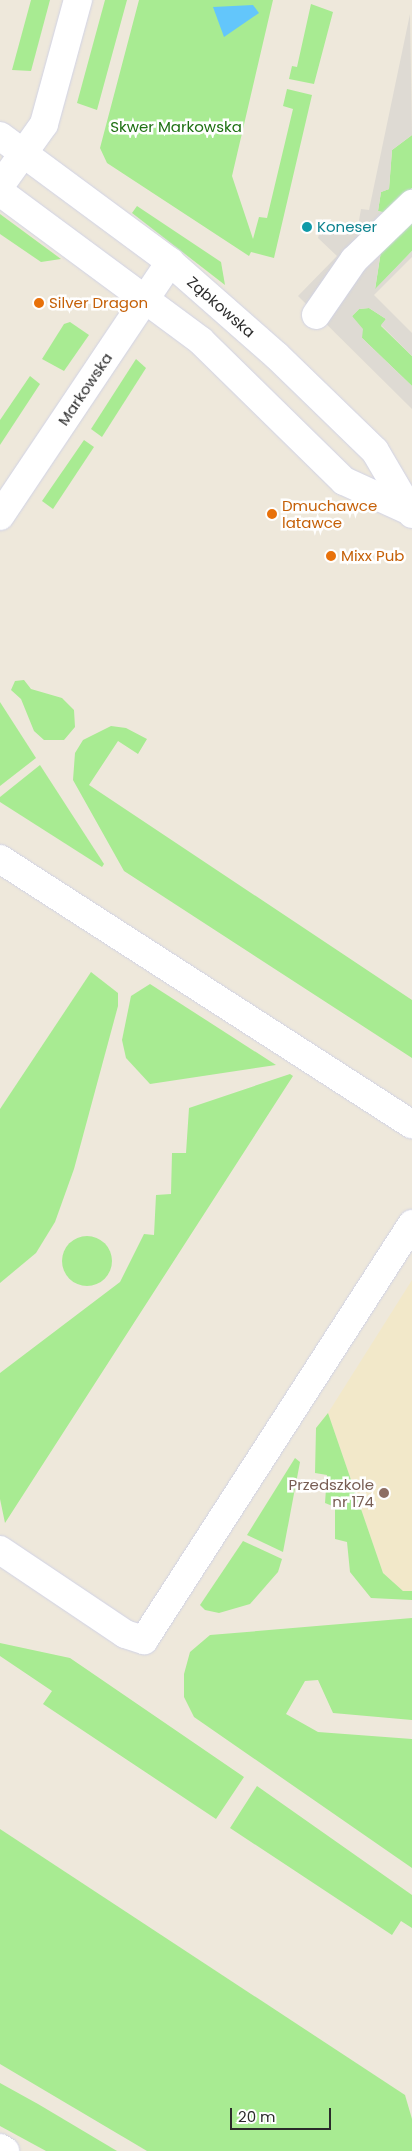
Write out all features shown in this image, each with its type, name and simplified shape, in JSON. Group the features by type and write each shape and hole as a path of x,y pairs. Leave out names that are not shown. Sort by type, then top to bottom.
{"street":[{"path":"0,186 44,124 78,0"},
{"name":"Ząbkowska","path":"0,136 170,262 375,451 410,512"},
{"name":"Ząbkowska","path":"0,192 146,297 208,348 344,481 410,512"},
{"path":"316,315 354,260 412,204"},
{"name":"Markowska","path":"0,516 170,262"},
{"path":"0,859 412,1125"},
{"path":"0,1550 125,1634 144,1640 412,1224"},
{"path":"0,2148 5,2151"}],"shaded area":[{"path":"410,14 412,135 392,150 389,189 381,192 378,211 386,213 412,188 412,217 381,251 375,289 412,251 412,257 374,295 412,333 412,356 381,325 386,319 369,308 359,309 352,316 363,329 362,338 412,386 412,409 298,296 337,256 318,238 320,230 344,235 358,226 361,209 369,210"},
{"name":"Przedszkole nr 174","path":"412,1280 412,1591 403,1591 383,1573 328,1413"}],"green space":[{"path":"31,0 50,0 31,71 12,70"},
{"path":"105,0 127,0 97,110 77,103"},
{"name":"Skwer Markowska","path":"139,0 273,0 232,176 253,239 259,217 267,218 293,109 283,106 287,89 312,95 274,258 251,252 249,256 107,163 100,148"},
{"path":"311,4 333,12 314,84 289,79 292,66 297,67"},
{"path":"412,135 412,188 386,213 378,211 381,192 389,189 392,150"},
{"path":"137,206 221,262 225,285 132,213"},
{"path":"0,214 61,259 41,262 0,234"},
{"path":"412,217 412,251 375,290 381,251"},
{"path":"369,308 386,319 381,326 412,356 412,386 362,338 352,316 359,309"},
{"path":"70,322 89,335 64,371 42,359 64,324"},
{"path":"136,359 146,368 102,437 91,429"},
{"path":"30,376 40,384 0,445 0,420"},
{"path":"84,440 94,447 53,509 42,501"},
{"path":"24,680 31,689 62,698 74,710 75,727 64,740 44,740 34,731 21,699 11,690 15,681"},
{"path":"0,702 36,758 0,786"},
{"path":"111,726 126,728 147,739 138,754 118,741 89,785 412,1000 412,1058 124,871 73,780 75,753 83,740"},
{"path":"40,765 104,864 102,867 0,802 0,797"},
{"path":"91,972 118,993 118,1006 74,1169 55,1222 36,1253 0,1283 0,1109"},
{"path":"150,984 276,1065 150,1084 126,1058 122,1040 131,996"},
{"path":"290,1074 293,1076 5,1523 0,1499 0,1373 120,1282 144,1234 154,1235 156,1195 171,1194 172,1153 186,1153 189,1108"},
{"path":"92,1236 105,1243 111,1251 111,1271 105,1279 97,1285 82,1286 69,1279 63,1271 62,1256 69,1243 77,1237"},
{"path":"328,1413 383,1573 403,1591 412,1591 412,1600 371,1598 350,1572 347,1542 335,1539 335,1507 325,1503 327,1475 315,1473 316,1428"},
{"path":"295,1458 300,1462 283,1552 247,1535"},
{"path":"243,1541 282,1559 278,1572 250,1604 219,1613 205,1610 200,1605"},
{"path":"412,1618 412,1720 333,1713 318,1680 305,1681 286,1714 318,1732 412,1739 412,1868 194,1717 184,1697 184,1674 190,1652 210,1635"},
{"path":"0,1643 70,1658 244,1777 216,1819 43,1704 52,1691 0,1656"},
{"path":"257,1786 412,1895 412,1928 401,1921 392,1935 230,1828"},
{"path":"0,1829 405,2095 412,2119 412,2151 147,2151 0,2064"},
{"path":"0,2083 117,2151 46,2151 0,2126"}],"water":[{"path":"253,5 259,13 224,37 213,7"}],"place":[{"name":"Koneser","path":"307,227"},
{"name":"Silver Dragon","path":"39,303"},
{"name":"Dmuchawce latawce","path":"272,514"},
{"name":"Mixx Pub","path":"331,556"},
{"name":"Przedszkole nr 174","path":"384,1493"}]}
